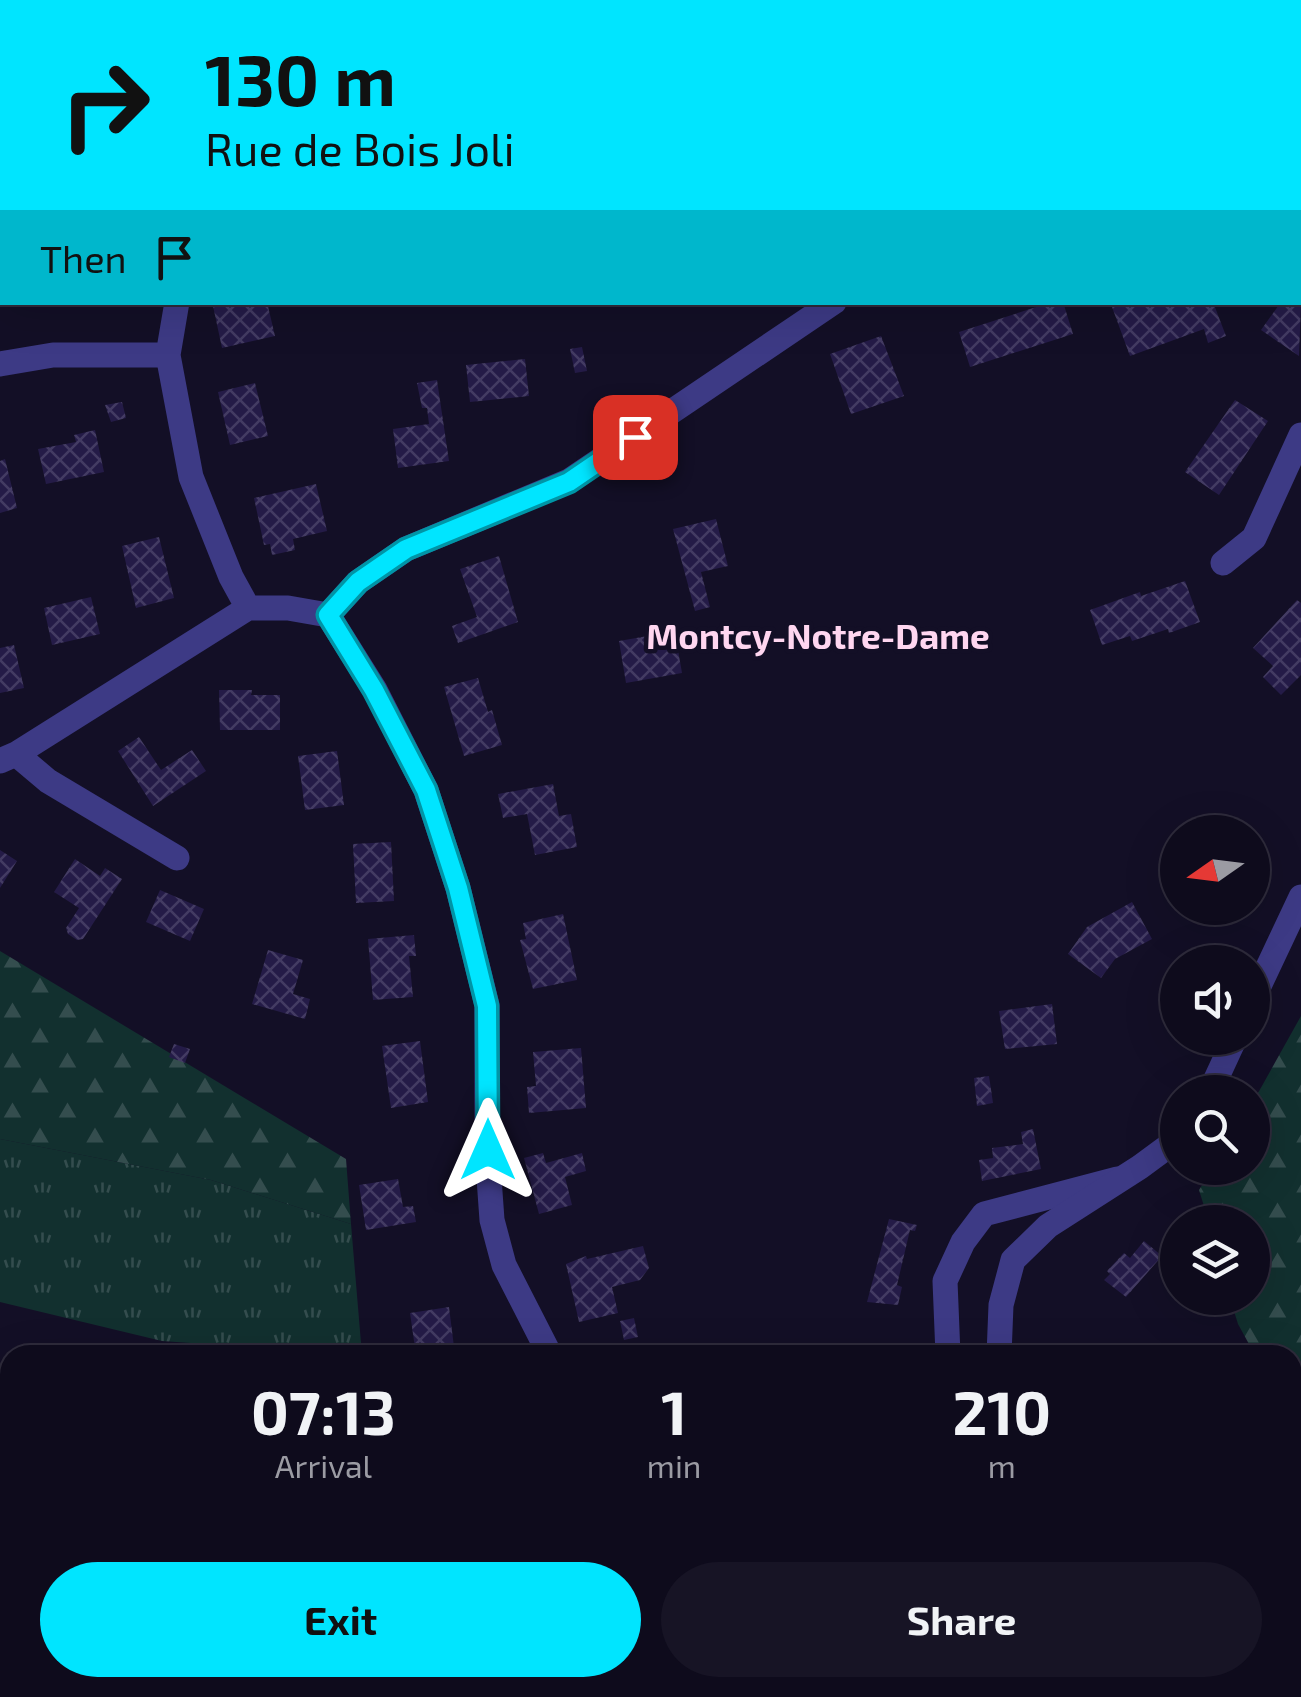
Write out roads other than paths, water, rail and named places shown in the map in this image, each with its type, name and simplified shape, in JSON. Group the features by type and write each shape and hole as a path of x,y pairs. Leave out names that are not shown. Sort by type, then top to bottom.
{"street":[{"path":"176,305 168,354 192,477 230,578 248,608"},
{"path":"328,615 358,582 406,549 569,482 830,305"},
{"path":"0,364 53,356 168,354"},
{"path":"1223,563 1254,538 1301,435"},
{"path":"178,858 8,758 248,608 288,608 328,615 374,690 426,790 458,888 487,1006 492,1220 504,1265 545,1345"},
{"path":"1270,963 1301,897"},
{"path":"999,1345 1001,1305 1013,1260 1048,1226 1160,1152"},
{"path":"948,1345 945,1281 963,1242 984,1214 1124,1178"}],"district":[{"name":"Montcy-Notre-Dame","path":"818,637"}]}
